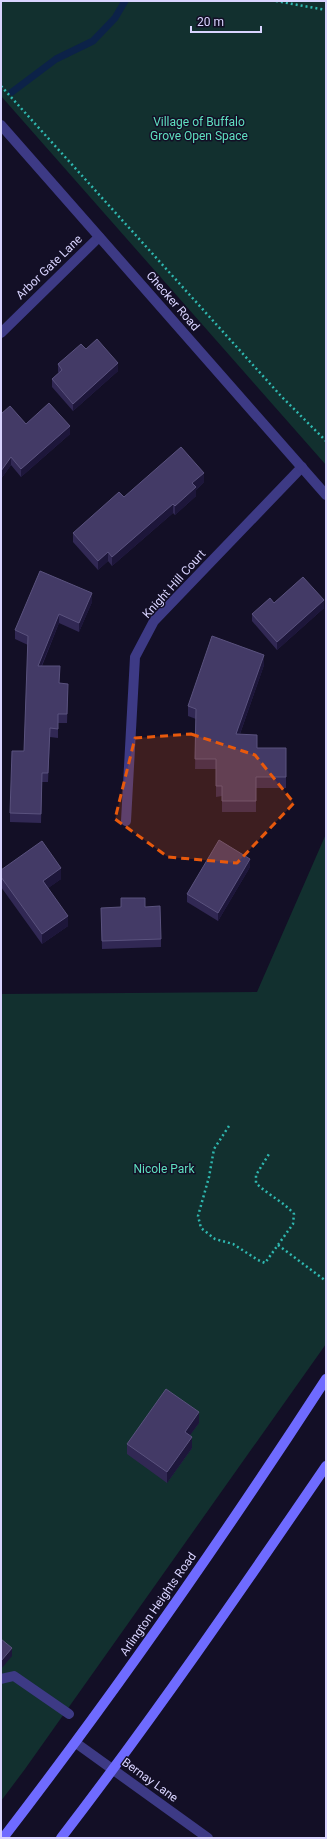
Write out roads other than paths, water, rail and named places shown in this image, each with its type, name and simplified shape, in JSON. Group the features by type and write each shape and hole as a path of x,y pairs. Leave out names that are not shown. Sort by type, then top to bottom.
{"main road":[{"name":"Arlington Heights Road","path":"3,1838 76,1743 253,1492 326,1380"},
{"path":"61,1838 114,1769 219,1624 326,1466"}],"street":[{"name":"Checker Road","path":"1,125 326,495"},
{"name":"Arbor Gate Lane","path":"1,333 99,237"},
{"name":"Knight Hill Court","path":"126,821 136,657 154,621 302,467"},
{"path":"1,1679 14,1676 69,1714"},
{"name":"Bernay Lane","path":"76,1743 208,1838"}],"waterway":[{"path":"12,92 56,59 93,41 115,18 125,1"}],"park label":[{"name":"Village of Buffalo Grove Open Space","path":"199,129"},
{"name":"Nicole Park","path":"164,1169"}]}
